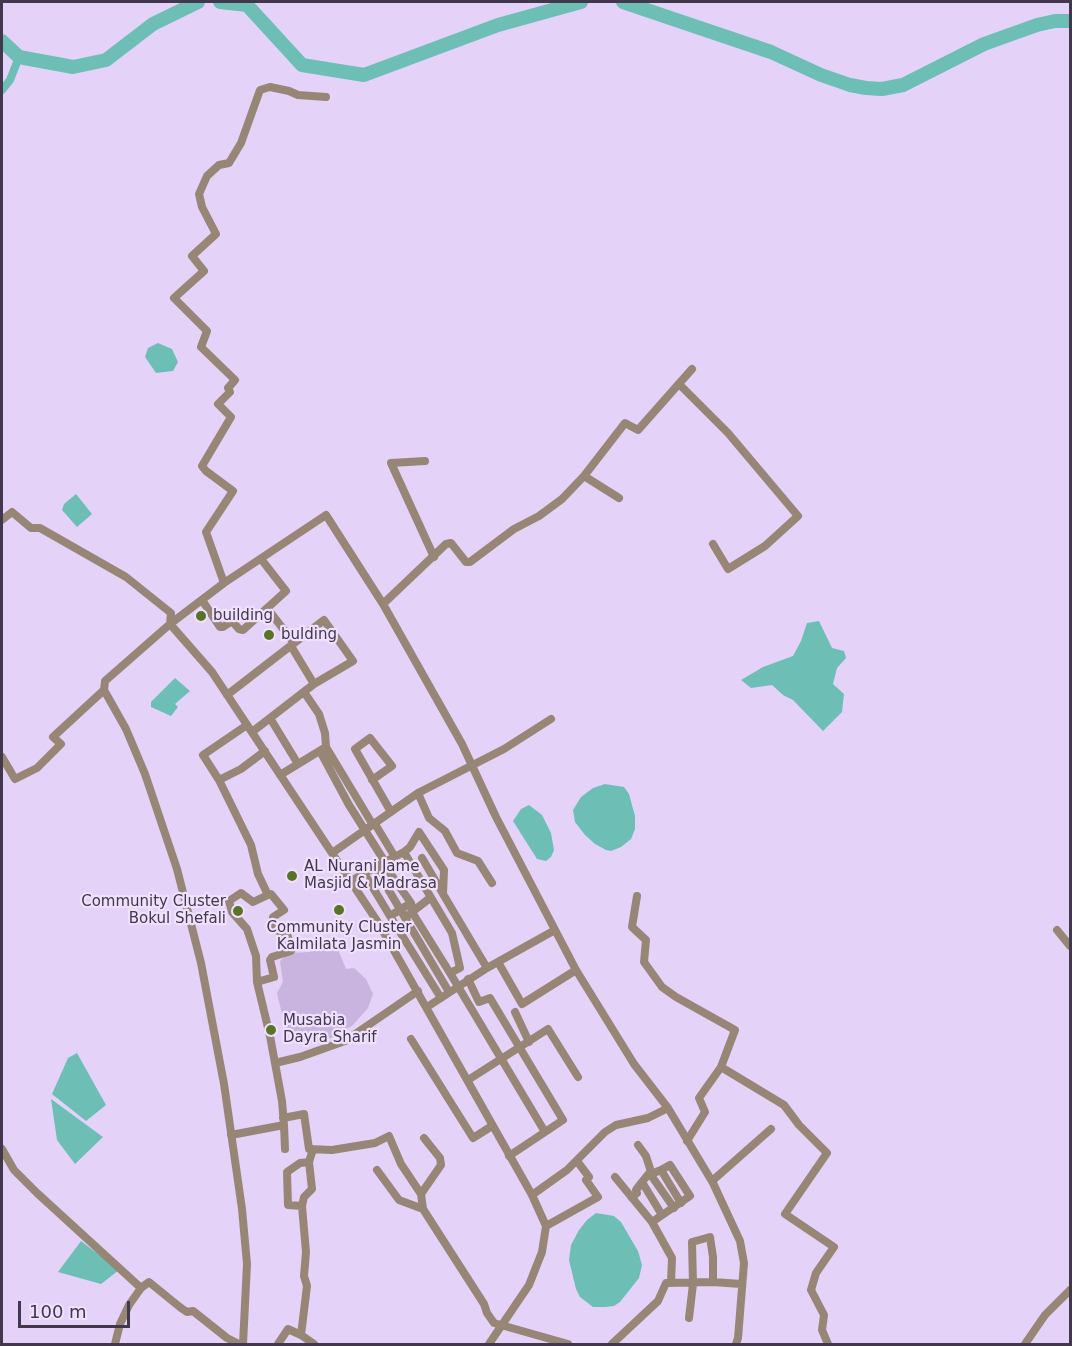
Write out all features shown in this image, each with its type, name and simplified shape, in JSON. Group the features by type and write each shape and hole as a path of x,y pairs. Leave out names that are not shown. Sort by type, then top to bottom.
{"street":[{"path":"224,583 206,532 233,492 204,470 202,464 231,417 218,404 230,391 228,388 234,381 234,377 201,347 207,331 174,298 204,271 192,256 216,234 202,207 199,194 207,176 219,165 229,163 241,143 260,90 270,87 298,95 326,97"},
{"path":"383,604 446,544 451,543 466,562 470,562 514,529 539,516 562,499 584,476 625,423 638,430 692,369"},
{"path":"679,384 728,433 798,516 765,546 728,569 713,544"},
{"path":"425,461 391,463 434,557"},
{"path":"584,476 620,498"},
{"path":"2,520 12,512 32,528 40,528 126,578 171,613 170,624 212,672 379,924 532,1195 546,1226 542,1252 529,1285 489,1344"},
{"path":"115,1344 120,1324 129,1305 141,1288 149,1282 181,1308 187,1312 193,1311 227,1338 241,1344 247,1264 242,1209 231,1135 201,963 177,869 145,774 126,729 104,690 105,681 170,624 224,583 326,515 383,604 473,765 496,817 576,970 634,1064 668,1108 712,1182 740,1241 744,1263 736,1344"},
{"path":"202,600 220,627 232,621 241,630 286,590 261,559"},
{"path":"267,608 292,645 314,684"},
{"path":"227,695 324,620 353,661 314,684 270,718 203,755 219,780 251,845 258,874 268,895"},
{"path":"2,757 15,779 37,768 61,744 53,737 104,690"},
{"path":"304,692 319,714 325,733 323,749 365,830 411,903 406,913"},
{"path":"270,718 298,764"},
{"path":"332,854 418,793 504,749 551,718"},
{"path":"372,780 392,766 370,738 355,749 372,780 391,812"},
{"path":"280,775 323,749"},
{"path":"323,749 395,856"},
{"path":"219,780 241,769 265,751"},
{"path":"418,793 429,818 445,831 457,853 478,861 492,883"},
{"path":"351,881 404,852 410,847 418,832 444,870 442,894"},
{"path":"404,852 452,933 460,968 450,973"},
{"path":"422,858 487,968"},
{"path":"375,867 450,973 456,987 545,1132"},
{"path":"364,873 441,998"},
{"path":"256,982 274,978 270,958 276,954 291,951 287,933 282,935 273,923 273,917 284,910 271,894 253,902 241,892 229,901 232,912 247,929 256,956 256,982 275,1063 284,1122 285,1149"},
{"path":"637,896 632,927 646,940 644,962 662,987 735,1030 721,1067 699,1098 705,1112 687,1140"},
{"path":"390,916 406,913 430,898"},
{"path":"406,913 449,992"},
{"path":"427,1007 487,968 555,930"},
{"path":"1057,930 1071,946"},
{"path":"498,962 522,1004 576,970"},
{"path":"468,980 479,1002 490,998 563,1120 509,1156"},
{"path":"275,1063 300,1058 345,1041 418,991"},
{"path":"515,1012 529,1042"},
{"path":"468,1080 521,1048 546,1026 578,1077"},
{"path":"411,1039 473,1138 492,1126"},
{"path":"721,1067 784,1105 799,1125 827,1153 785,1214 834,1247 816,1273 811,1290 824,1315 822,1330 828,1344"},
{"path":"532,1195 577,1161 604,1132 616,1125 648,1118 668,1108"},
{"path":"231,1135 284,1122 304,1114 309,1149 332,1150 375,1143 389,1136 401,1164 421,1194 423,1209 494,1323 568,1344"},
{"path":"712,1182 771,1128"},
{"path":"421,1194 441,1165 440,1158 424,1138"},
{"path":"638,1144 646,1156 652,1173 674,1208"},
{"path":"2,1149 15,1170 30,1185 80,1234 141,1288"},
{"path":"301,1335 307,1286 304,1276 306,1252 302,1206 304,1197 312,1189 309,1162 313,1149"},
{"path":"546,1226 598,1197 586,1180 590,1177 577,1161"},
{"path":"302,1206 288,1205 287,1172 300,1162 309,1162"},
{"path":"632,1198 642,1182 652,1173 670,1165 673,1167 690,1196 652,1222"},
{"path":"377,1170 399,1200 423,1209"},
{"path":"615,1177 652,1222 672,1258 671,1282"},
{"path":"642,1182 662,1215"},
{"path":"689,1318 693,1284 692,1242 709,1233 713,1257 713,1282"},
{"path":"612,1344 658,1301 665,1284 713,1282 741,1284"},
{"path":"1025,1344 1045,1315 1071,1290"},
{"path":"278,1344 288,1329 301,1335 310,1344"}],"shaded area":[{"path":"158,343 172,349 178,362 173,371 156,373 145,357 148,348"},
{"path":"76,494 92,514 77,527 62,510 64,504"},
{"path":"819,621 832,648 844,651 846,658 837,668 833,684 844,694 842,712 823,731 793,700 772,685 751,688 741,680 763,667 793,656 807,623"},
{"path":"175,678 190,691 175,704 178,707 171,716 151,707 151,702"},
{"path":"605,784 624,787 629,794 635,816 635,829 631,839 611,851 595,844 585,835 575,822 573,810 581,797 593,788"},
{"path":"529,805 542,815 551,833 554,850 546,861 537,859 513,821 521,809"},
{"path":"331,940 346,969 354,968 366,979 373,994 368,1008 353,1025 334,1037 304,1045 298,1044 286,1029 278,998 277,993 283,982 280,961 289,953 309,952 323,947"},
{"path":"77,1053 106,1105 86,1121 52,1094 68,1058"},
{"path":"51,1099 103,1137 75,1164 57,1140"},
{"path":"596,1213 614,1216 621,1222 638,1251 642,1265 639,1278 620,1302 614,1306 593,1307 580,1297 569,1260 571,1245 579,1230"},
{"path":"81,1241 119,1270 101,1284 58,1272"}],"waterway":[{"path":"2,41 19,57 73,67 106,60 153,24 198,2"},
{"path":"220,2 247,5 302,65 364,75 498,25 581,2"},
{"path":"623,2 771,52 821,75 850,85 882,89 903,85 984,44 1037,25 1055,21 1070,21"},
{"path":"2,90 10,80 19,57"}],"place":[{"name":"building","path":"201,616"},
{"name":"bulding","path":"269,635"},
{"name":"AL Nurani Jame Masjid & Madrasa","path":"292,876"},
{"name":"Community Cluster Kalmilata Jasmin","path":"339,910"},
{"name":"Community Cluster Bokul Shefali","path":"238,911"},
{"name":"Musabia Dayra Sharif","path":"271,1030"}]}
